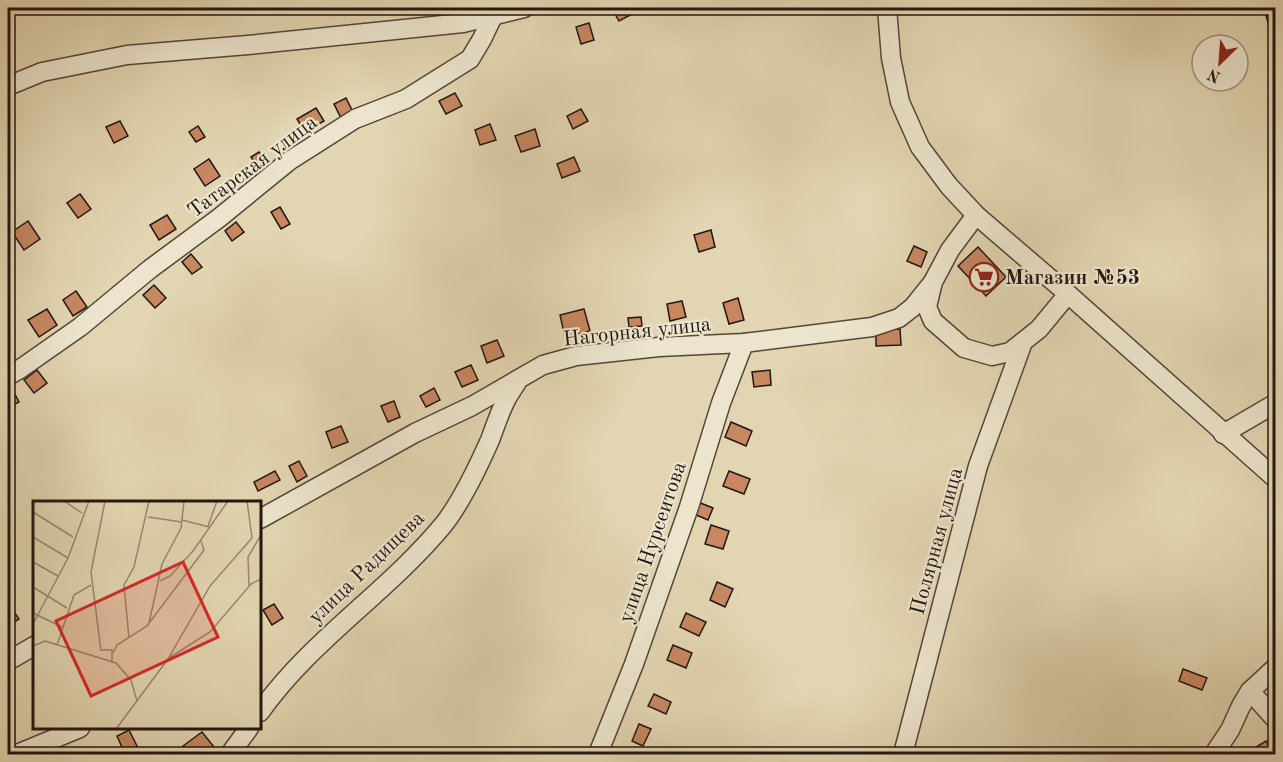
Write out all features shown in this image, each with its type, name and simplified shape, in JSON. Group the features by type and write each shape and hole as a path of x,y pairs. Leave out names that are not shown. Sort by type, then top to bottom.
{"street":[{"path":"887,8 891,58 900,102 920,147 949,186 976,215 1275,479"},
{"path":"8,86 42,72 127,55 397,30 463,22 517,9"},
{"name":"Татарская улица","path":"8,376 80,327 150,269 219,219 288,161 355,119 406,99 470,59 493,16"},
{"path":"976,215 950,250 933,282 927,307 933,321 964,348 992,356 1010,352 1039,329 1068,294"},
{"name":"Нагорная улица","path":"261,518 415,433 472,406 543,365 576,356 659,347 744,343 872,327 898,318 913,307 933,282"},
{"name":"Полярная улица","path":"903,754 978,466 1023,342"},
{"name":"улица Нурсеитова","path":"598,754 642,642 689,507 721,403 744,343"},
{"name":"улица Радищева","path":"265,696 402,569 445,522 470,483 506,400 520,378"},
{"path":"1223,434 1275,403"},
{"path":"8,661 33,647"},
{"path":"1214,754 1230,730 1250,691 1275,667"},
{"path":"1250,691 1275,720"},
{"path":"17,754 78,729"},
{"path":"230,754 248,729"}],"building":[{"path":"622,8 636,8 638,11 619,21 614,12"},
{"path":"1264,8 1276,8 1276,45 1274,45"},
{"path":"589,23 594,40 581,44 576,27"},
{"path":"455,93 462,106 446,114 439,101"},
{"path":"346,98 354,114 342,120 334,104"},
{"path":"316,108 324,121 305,132 297,119"},
{"path":"581,109 588,121 573,129 567,116"},
{"path":"120,121 128,136 114,143 106,127"},
{"path":"490,124 496,140 480,145 475,130"},
{"path":"198,126 205,137 196,142 189,132"},
{"path":"535,129 540,146 521,152 515,136"},
{"path":"259,152 269,168 261,173 251,157"},
{"path":"574,157 580,171 562,178 557,164"},
{"path":"209,159 220,176 205,186 194,169"},
{"path":"80,194 91,209 78,218 67,203"},
{"path":"280,207 290,224 281,229 271,212"},
{"path":"167,215 176,229 159,240 150,225"},
{"path":"28,221 40,239 24,250 12,232"},
{"path":"236,222 244,232 232,241 225,231"},
{"path":"711,230 715,247 699,252 694,235"},
{"path":"914,246 927,252 921,267 907,261"},
{"path":"978,247 1006,277 986,296 958,266"},
{"path":"191,254 202,267 192,274 182,262"},
{"path":"154,285 166,298 155,308 143,295"},
{"path":"76,291 87,307 73,316 63,300"},
{"path":"738,298 744,320 729,324 723,303"},
{"path":"682,301 686,317 670,321 667,304"},
{"path":"47,309 57,325 39,337 28,320"},
{"path":"584,309 590,331 565,337 560,315"},
{"path":"641,317 642,326 629,327 628,318"},
{"path":"900,329 901,345 876,346 876,330"},
{"path":"497,340 504,356 487,363 481,346"},
{"path":"471,365 478,380 462,387 455,372"},
{"path":"37,370 47,383 34,393 24,380"},
{"path":"770,370 771,385 754,387 752,372"},
{"path":"10,385 19,402 8,408 8,387"},
{"path":"434,388 440,400 426,407 420,396"},
{"path":"394,401 400,417 388,422 381,406"},
{"path":"731,422 752,431 746,446 725,437"},
{"path":"341,426 348,442 332,448 326,432"},
{"path":"299,461 307,476 297,482 289,466"},
{"path":"275,471 280,480 258,491 254,482"},
{"path":"729,471 750,479 744,494 723,486"},
{"path":"698,502 713,508 708,520 694,514"},
{"path":"711,525 729,531 723,549 705,544"},
{"path":"717,582 733,589 725,607 710,600"},
{"path":"274,604 283,618 272,625 263,610"},
{"path":"10,606 19,619 8,626 8,608"},
{"path":"686,613 706,622 699,636 680,627"},
{"path":"673,645 692,653 686,668 667,660"},
{"path":"1183,669 1207,678 1202,690 1179,681"},
{"path":"654,694 671,702 666,714 648,706"},
{"path":"639,724 651,729 643,746 632,741"},
{"path":"129,730 138,748 125,754 117,736"},
{"path":"202,732 214,747 204,754 190,754 183,746"},
{"path":"1266,741 1273,754 1253,754 1251,750"}],"place":[{"name":"Магазин №53","path":"984,277"}]}
